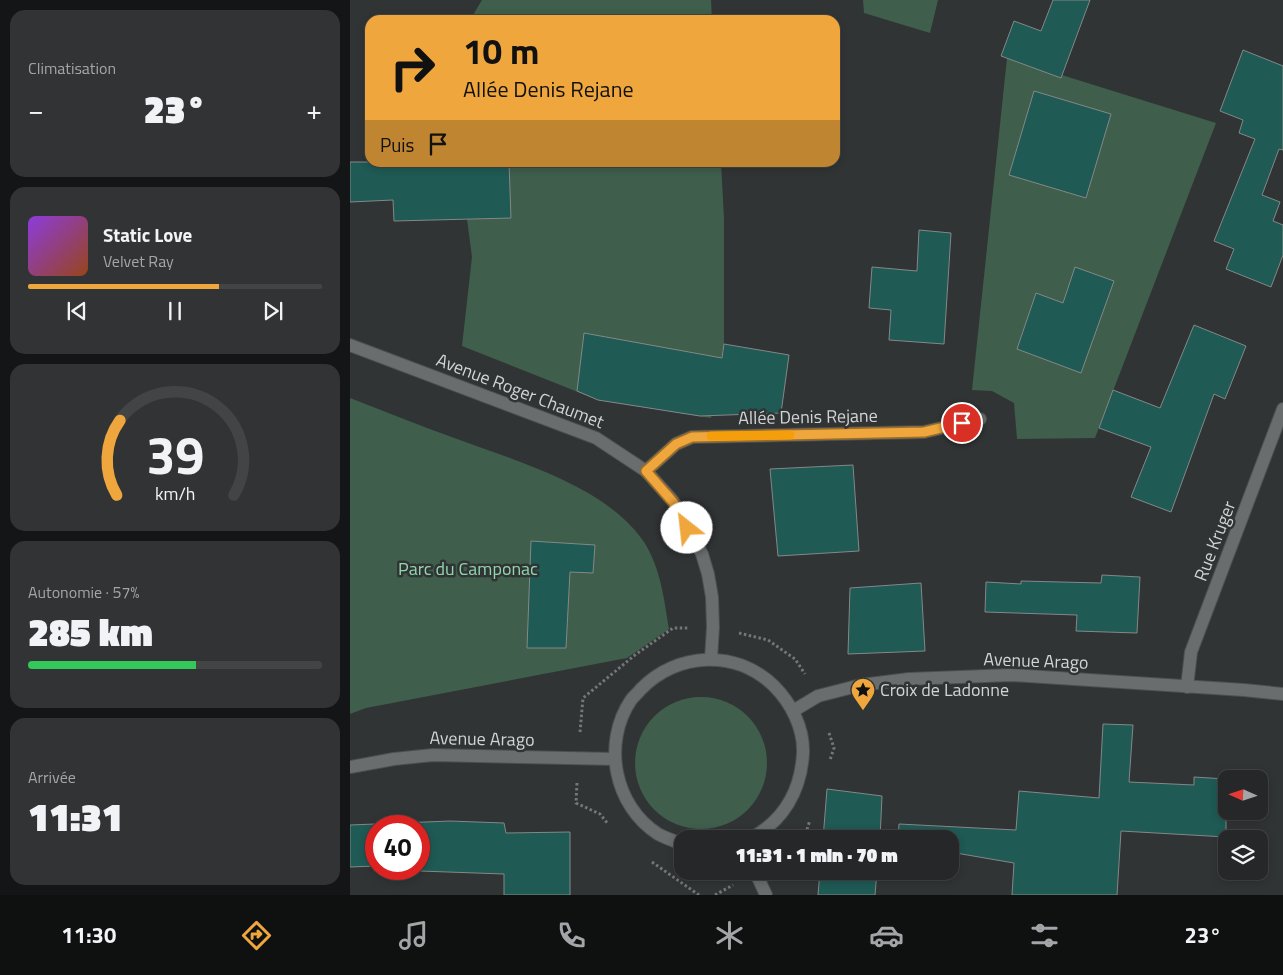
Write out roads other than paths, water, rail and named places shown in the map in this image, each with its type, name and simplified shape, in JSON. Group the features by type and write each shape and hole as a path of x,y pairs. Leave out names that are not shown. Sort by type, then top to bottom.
{"street":[{"name":"Avenue Roger Chaumet","path":"350,345 596,438 646,471 673,502 702,554 712,597 711,659"},
{"name":"Rue Kruger","path":"1187,687 1191,652 1283,409"},
{"name":"Allée Denis Rejane","path":"646,471 676,444 692,437 924,432 980,419"},
{"path":"674,841 658,834 636,814 621,788 614,759 618,728 631,700 653,678 680,663 711,659 731,662 750,668 767,680 782,694 793,711 800,729 803,748 802,768 797,787 789,804 777,820 764,830"},
{"name":"Avenue Arago","path":"793,711 818,696 860,685 910,678 1011,675 1283,694"},
{"name":"Avenue Arago","path":"350,768 394,759 432,755 614,759"},
{"path":"759,880 766,895"}],"place":[{"name":"Croix de Ladonne","path":"863,711"}],"park label":[{"name":"Parc du Camponac","path":"468,569"}]}
